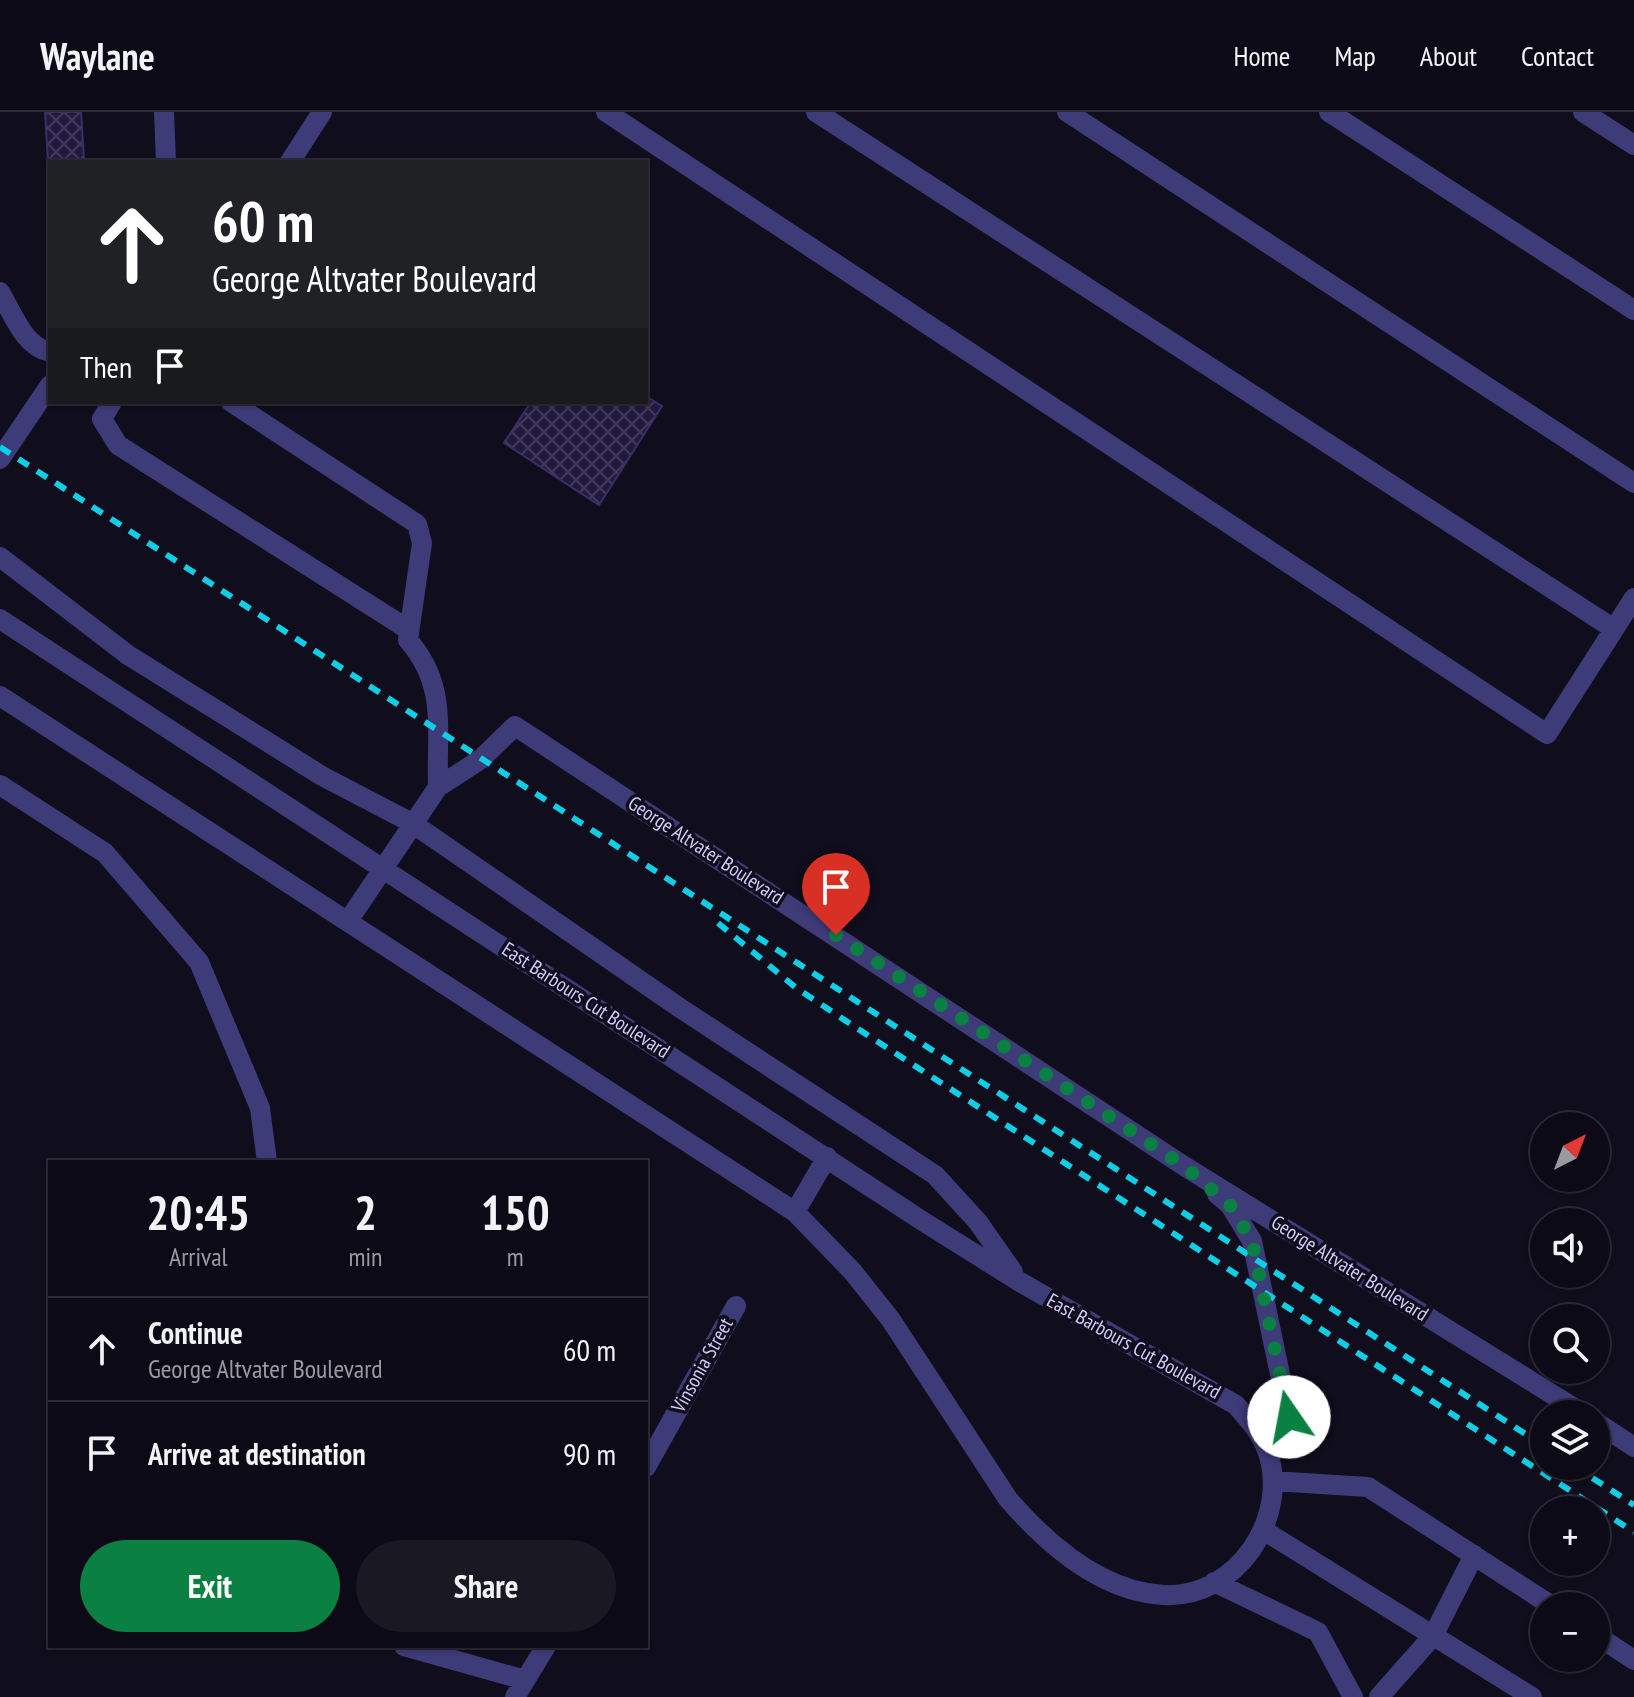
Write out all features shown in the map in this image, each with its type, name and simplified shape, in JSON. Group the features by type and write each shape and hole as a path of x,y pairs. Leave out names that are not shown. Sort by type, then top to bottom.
{"street":[{"path":"164,112 166,160"},
{"path":"291,160 322,112"},
{"path":"606,112 1547,734 1634,598"},
{"path":"816,112 1614,629"},
{"path":"1067,112 1634,483"},
{"path":"1329,112 1634,310"},
{"path":"1583,112 1634,145"},
{"path":"0,292 26,338 38,350 48,352"},
{"path":"0,459 48,388"},
{"path":"111,404 102,419 118,445 409,630"},
{"path":"234,404 400,510 417,524 422,543 408,640 425,660 437,687 438,787 348,921"},
{"path":"0,557 128,655 322,776 412,823 680,1008 935,1175 978,1222 1020,1282"},
{"name":"East Barbours Cut Boulevard","path":"0,696 795,1212 853,1272 891,1320 981,1460 1030,1524 1059,1549 1115,1583 1165,1595 1187,1593 1214,1582 1241,1564 1263,1530 1271,1507 1273,1481 1267,1451 1254,1426 1236,1405 1020,1282 383,867 2,627"},
{"name":"George Altvater Boulevard","path":"438,787 481,759 515,726 1184,1166 1561,1400"},
{"path":"0,785 105,853 199,962 260,1108 267,1160"},
{"path":"795,1212 827,1157"},
{"path":"1184,1166 1230,1205 1252,1241 1289,1417 1267,1451"},
{"name":"Vinsonia Street","path":"648,1463 736,1306"},
{"path":"1610,1431 1634,1447"},
{"path":"1273,1481 1368,1487 1531,1592"},
{"path":"1263,1530 1532,1697"},
{"path":"1379,1697 1433,1636 1474,1555"},
{"path":"1214,1582 1318,1632 1353,1697"},
{"path":"1610,1644 1634,1660"},
{"path":"410,1648 520,1688 545,1648"}],"building":[{"path":"45,112 81,112 84,159 48,161"},
{"path":"648,397 662,406 599,505 504,443 530,404 648,404"}],"railway":[{"path":"0,447 1530,1437"},
{"path":"718,923 795,987 855,1027 1634,1532"},
{"path":"1596,1480 1634,1505"}],"route":[{"path":"836,935 1184,1166 1230,1205 1252,1241 1289,1417"}]}
